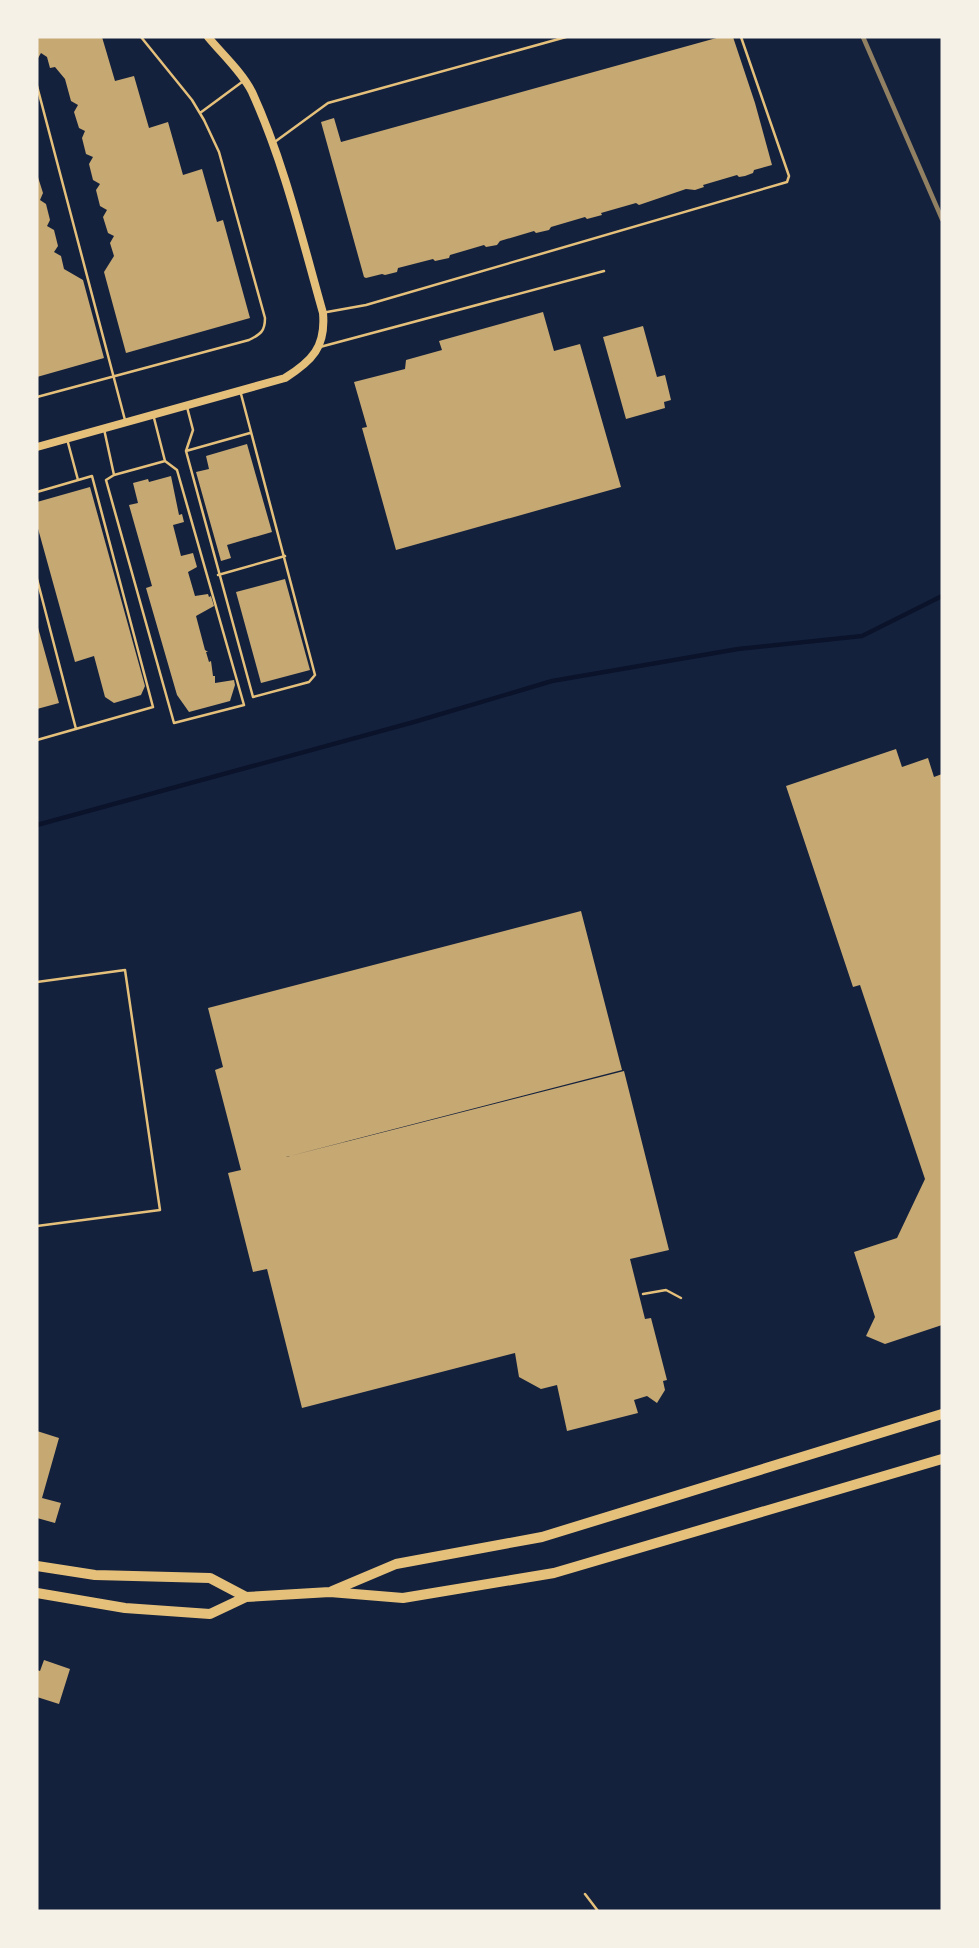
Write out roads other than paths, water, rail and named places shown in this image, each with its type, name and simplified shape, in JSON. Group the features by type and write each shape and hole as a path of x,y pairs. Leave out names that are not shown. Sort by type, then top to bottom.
{"main road":[{"path":"330,1592 396,1564 542,1537 942,1414"},
{"path":"37,1593 125,1608 210,1614 246,1597 330,1592 403,1598 554,1573 942,1459"},
{"path":"37,1566 95,1575 210,1578 246,1597"}],"street":[{"path":"37,447 285,378 309,361 317,348 325,328 323,313 273,143 251,90 208,37"}],"lane":[{"path":"37,397 249,340 265,328 265,318 219,152 200,113 141,37"},
{"path":"273,143 328,103 566,37"},
{"path":"323,313 366,305 787,182 789,176 741,37"},
{"path":"200,113 244,80"},
{"path":"37,86 126,423"},
{"path":"317,348 604,271"},
{"path":"187,406 192,430 186,451 253,697 309,682 315,675 240,391"},
{"path":"153,415 165,461 177,470 244,705 174,723 106,480 114,475 165,461"},
{"path":"104,429 114,475"},
{"path":"186,451 251,432"},
{"path":"67,439 78,480"},
{"path":"37,492 92,476 153,707 37,740"},
{"path":"218,575 285,556"},
{"path":"37,579 76,729"},
{"path":"37,982 125,970 160,1210 37,1226"},
{"path":"585,1895 598,1911"}],"waterway":[{"path":"37,825 414,722 552,681 738,649 862,636 942,596"}],"railway":[{"path":"863,37 942,219"}]}
